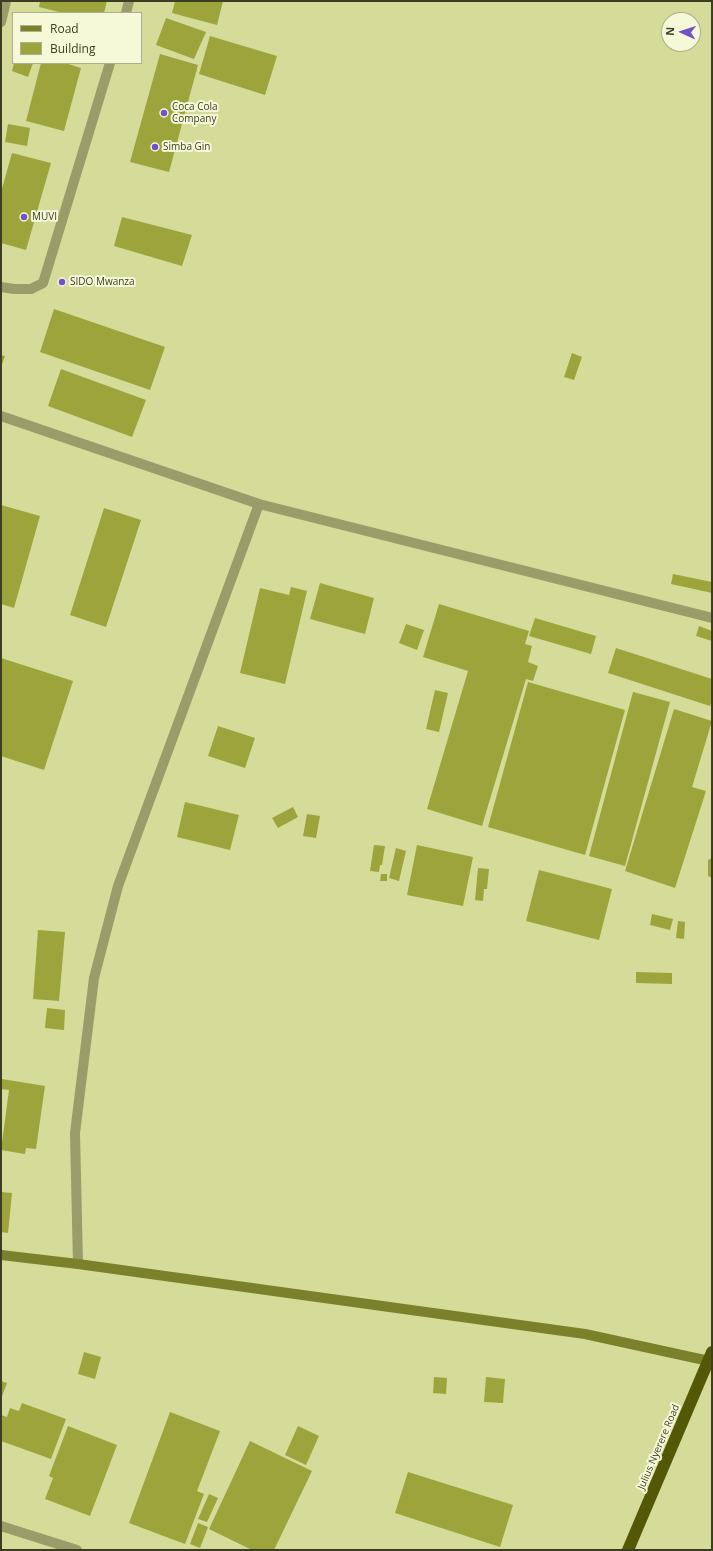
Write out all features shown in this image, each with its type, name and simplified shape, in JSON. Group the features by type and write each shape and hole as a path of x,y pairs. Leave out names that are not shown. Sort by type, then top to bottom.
{"highway":[{"name":"Julius Nyerere Road","path":"628,1550 711,1359"}],"main road":[{"path":"1,1256 78,1264 585,1334 711,1359"}],"street":[{"path":"1,22 6,1"},
{"path":"126,12 129,1"},
{"path":"1,287 31,289 43,283 110,64"},
{"path":"1,416 259,504 712,618"},
{"path":"78,1264 75,1133 94,978 118,886 259,504"},
{"path":"1,1526 77,1550"}],"building":[{"path":"40,1 107,1 104,12 59,12 39,7"},
{"path":"175,1 223,1 217,25 172,13"},
{"path":"166,18 206,32 194,59 156,45"},
{"path":"210,36 277,56 265,95 199,74"},
{"name":"Coca Cola Company","path":"160,54 198,65 169,172 130,162"},
{"path":"14,64 33,64 28,77 12,71"},
{"path":"41,64 68,64 81,68 64,131 26,121"},
{"path":"8,124 30,128 27,146 5,142"},
{"path":"12,153 51,163 26,250 1,243 1,192"},
{"path":"122,217 192,235 182,266 114,246"},
{"path":"54,309 165,347 150,390 40,352"},
{"path":"572,353 582,357 574,380 564,377"},
{"path":"1,355 5,356 1,367"},
{"path":"61,369 146,400 132,437 48,406"},
{"path":"1,505 40,516 14,608 1,604"},
{"path":"104,508 141,520 106,627 70,615"},
{"path":"673,574 712,582 712,593 671,584"},
{"path":"320,583 374,598 365,634 310,619"},
{"path":"291,587 307,591 285,684 240,673 260,588 289,595"},
{"path":"439,604 529,631 525,644 532,646 528,662 538,666 533,681 526,679 482,826 427,809 468,671 423,657"},
{"path":"535,618 596,636 591,654 529,636"},
{"path":"406,624 424,630 417,650 399,643"},
{"path":"699,626 712,631 712,641 696,636"},
{"path":"616,648 712,679 712,701 710,706 608,673"},
{"path":"1,658 73,681 44,770 1,756"},
{"path":"528,682 625,710 585,855 488,827"},
{"path":"435,690 448,693 439,732 426,729"},
{"path":"633,692 670,702 625,866 589,856"},
{"path":"674,709 712,721 692,787 706,791 675,888 625,871"},
{"path":"218,726 255,738 245,768 208,756"},
{"path":"185,802 239,815 230,850 177,837"},
{"path":"293,807 298,817 278,828 272,818"},
{"path":"307,814 320,816 316,838 303,836"},
{"path":"374,845 385,846 382,865 380,865 379,872 370,871"},
{"path":"417,845 473,857 463,906 407,895"},
{"path":"396,848 406,851 399,881 389,878"},
{"path":"712,858 712,878 708,876 708,860"},
{"path":"478,868 489,869 487,889 484,889 483,901 475,900"},
{"path":"539,870 612,889 599,940 526,921"},
{"path":"381,874 387,874 387,881 380,881"},
{"path":"652,914 673,919 670,930 650,925"},
{"path":"678,921 685,922 684,939 676,938"},
{"path":"38,930 65,932 59,1001 33,999"},
{"path":"636,972 672,973 672,984 636,983"},
{"path":"47,1008 65,1010 64,1030 45,1028"},
{"path":"2,1079 45,1086 36,1149 26,1148 25,1154 1,1150 9,1090 1,1089"},
{"path":"1,1192 12,1193 8,1233 1,1232"},
{"path":"84,1352 101,1357 95,1379 78,1374"},
{"path":"434,1377 447,1378 446,1394 433,1393"},
{"path":"486,1377 505,1379 503,1403 484,1402"},
{"path":"1,1381 7,1383 1,1399"},
{"path":"22,1403 66,1419 51,1459 1,1441 1,1415 7,1417 10,1408 19,1411"},
{"path":"170,1412 220,1431 197,1491 204,1494 185,1544 129,1523"},
{"path":"68,1426 117,1445 90,1516 45,1499 53,1478 49,1476"},
{"path":"298,1426 319,1436 306,1465 285,1455"},
{"path":"250,1441 312,1471 274,1550 252,1550 209,1529"},
{"path":"408,1472 513,1505 500,1547 395,1513"},
{"path":"209,1494 218,1498 207,1522 198,1519"},
{"path":"198,1523 208,1527 200,1548 190,1544"}],"place":[{"name":"Coca Cola Company","path":"164,113"},
{"name":"Simba Gin","path":"155,147"},
{"name":"MUVI","path":"24,217"},
{"name":"SIDO Mwanza","path":"62,282"}]}
